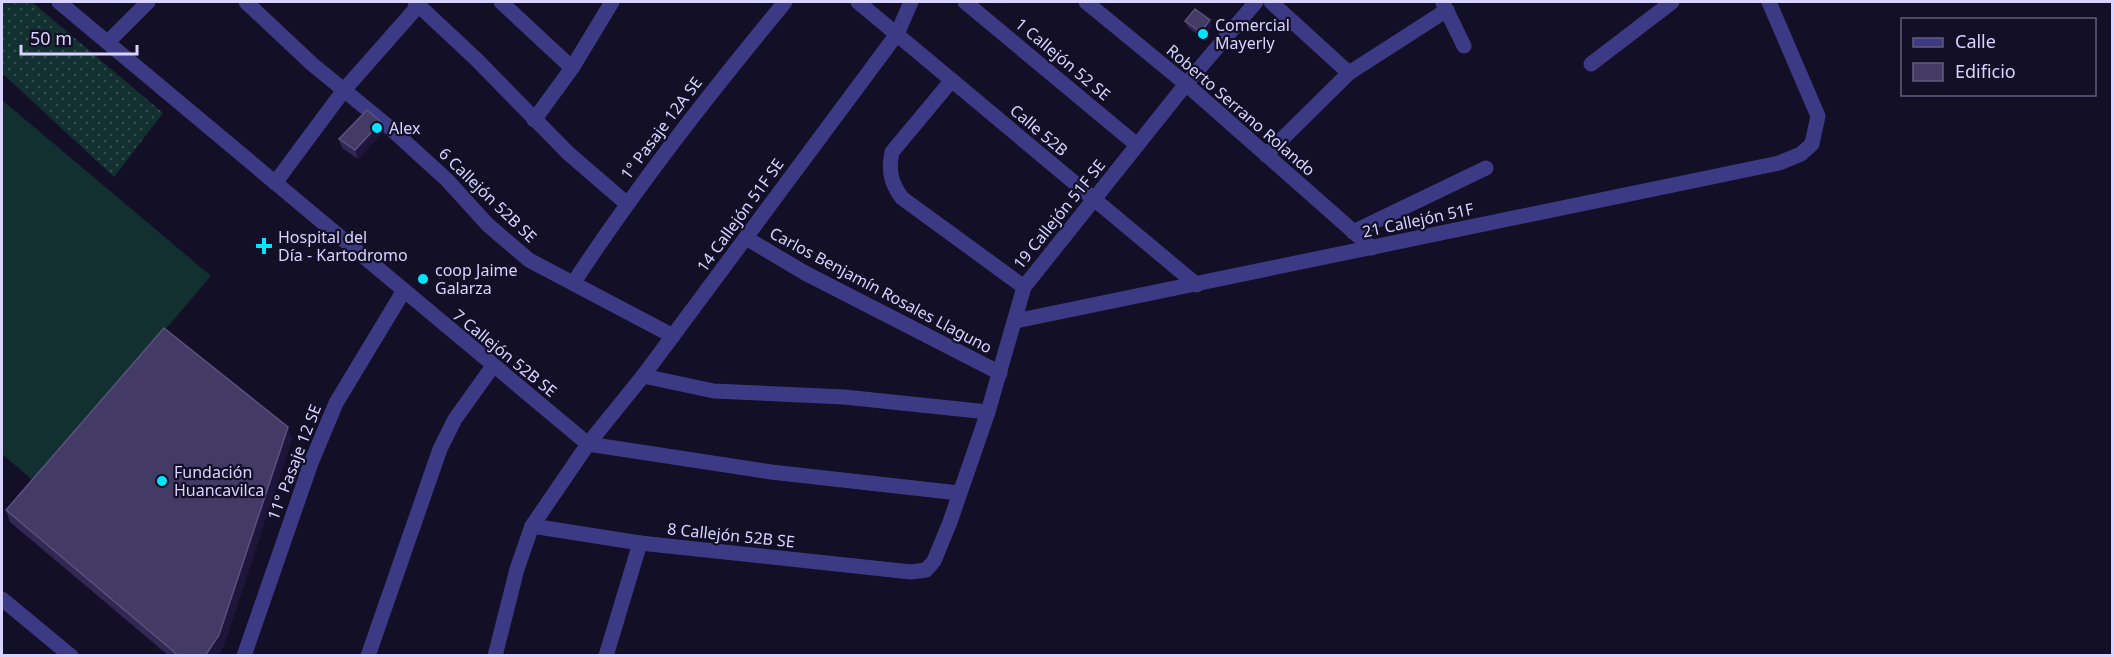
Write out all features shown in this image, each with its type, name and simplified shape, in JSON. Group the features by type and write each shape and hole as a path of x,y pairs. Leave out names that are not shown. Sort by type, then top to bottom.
{"street":[{"name":"7 Callejón 52B SE","path":"59,2 403,292 588,444"},
{"path":"108,42 147,2"},
{"name":"6 Callejón 52B SE","path":"246,2 439,172 488,225 529,260 673,336"},
{"path":"501,2 572,68"},
{"path":"534,120 572,68 612,2"},
{"name":"1° Pasaje 12A SE","path":"574,282 626,203 687,121 785,2"},
{"name":"Calle 52B","path":"858,2 1197,285"},
{"name":"14 Callejón 51F SE","path":"495,656 517,569 532,526 588,444 643,376 897,34 911,2"},
{"name":"1 Callejón 52 SE","path":"965,2 1137,145"},
{"name":"Roberto Serrano Rolando","path":"1086,2 1186,84 1372,248"},
{"name":"19 Callejón 51F SE","path":"926,570 934,561 950,522 988,412 1024,287 1186,84 1256,2"},
{"path":"1271,2 1349,73"},
{"path":"1592,64 1672,2"},
{"name":"21 Callejón 51F","path":"1016,321 1779,163 1801,154 1812,144 1816,134 1818,116 1769,2"},
{"path":"275,183 344,90 417,3 477,60 534,120 626,203"},
{"path":"1266,155 1349,73 1444,6 1464,46"},
{"path":"952,80 892,152 889,168 893,185 902,198 1024,287"},
{"path":"1353,232 1486,168"},
{"name":"Carlos Benjamín Rosales Llaguno","path":"746,238 805,273 1000,373"},
{"name":"11° Pasaje 12 SE","path":"244,656 311,464 336,403 403,292"},
{"path":"368,656 440,449 455,419 493,366"},
{"path":"643,376 714,392 844,397 988,412"},
{"path":"588,444 771,471 959,492"},
{"name":"8 Callejón 52B SE","path":"532,526 640,543 911,572 926,570"},
{"path":"606,656 640,543"},
{"path":"2,599 66,654"}],"green space":[{"path":"2,2 32,2 163,113 114,177 2,73"},
{"path":"2,100 211,276 35,482 2,454"}],"building":[{"path":"1195,9 1210,20 1201,32 1185,21"},
{"path":"367,110 381,122 355,150 339,139"},
{"name":"Fundación Huancavilca","path":"164,328 288,427 219,635 205,656 179,656 6,510"}],"place":[{"name":"Comercial Mayerly","path":"1203,34"},
{"name":"Alex","path":"377,128"},
{"name":"Hospital del Día - Kartodromo","path":"264,246"},
{"name":"coop Jaime Galarza","path":"423,279"},
{"name":"Fundación Huancavilca","path":"162,481"}]}
